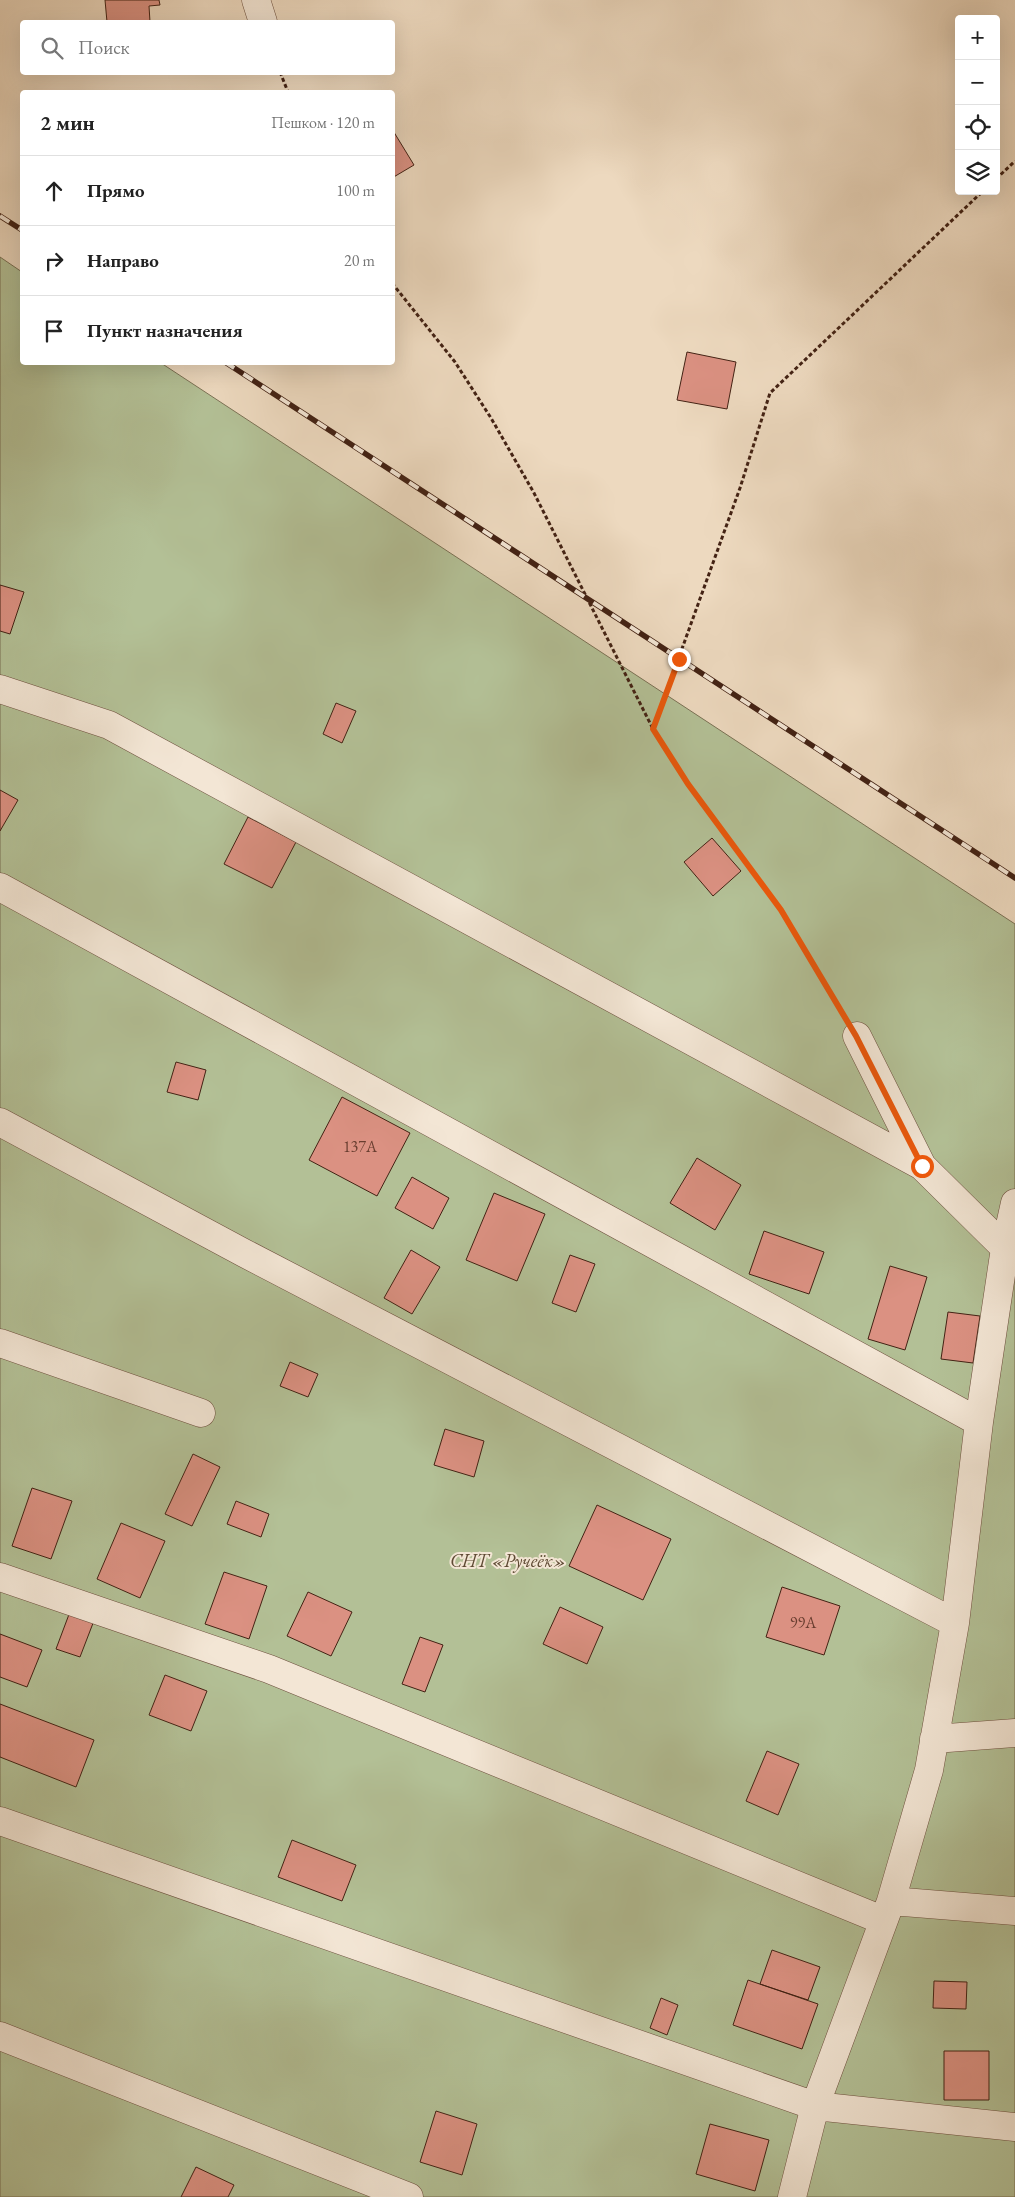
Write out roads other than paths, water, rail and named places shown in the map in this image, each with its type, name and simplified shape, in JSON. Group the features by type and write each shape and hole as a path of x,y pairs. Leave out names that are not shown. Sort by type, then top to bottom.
{"street":[{"path":"256,0 262,20"},
{"path":"0,689 109,725 922,1166 1005,1248"},
{"path":"0,887 979,1422"},
{"path":"856,1036 922,1166"},
{"path":"0,1122 244,1253 955,1623"},
{"path":"792,2197 815,2106 887,1910 929,1770 955,1623 979,1422 1005,1248 1015,1204"},
{"path":"0,1343 201,1413"},
{"path":"0,1577 269,1669 887,1910 1015,1912"},
{"path":"934,1739 1015,1733"},
{"path":"0,1822 815,2106 1015,2127"},
{"path":"0,2036 408,2197"}],"railway":[{"path":"0,216 20,229"},
{"path":"230,365 1015,878"}],"park label":[{"name":"СНТ «Ручеёк»","path":"508,1560"}]}
